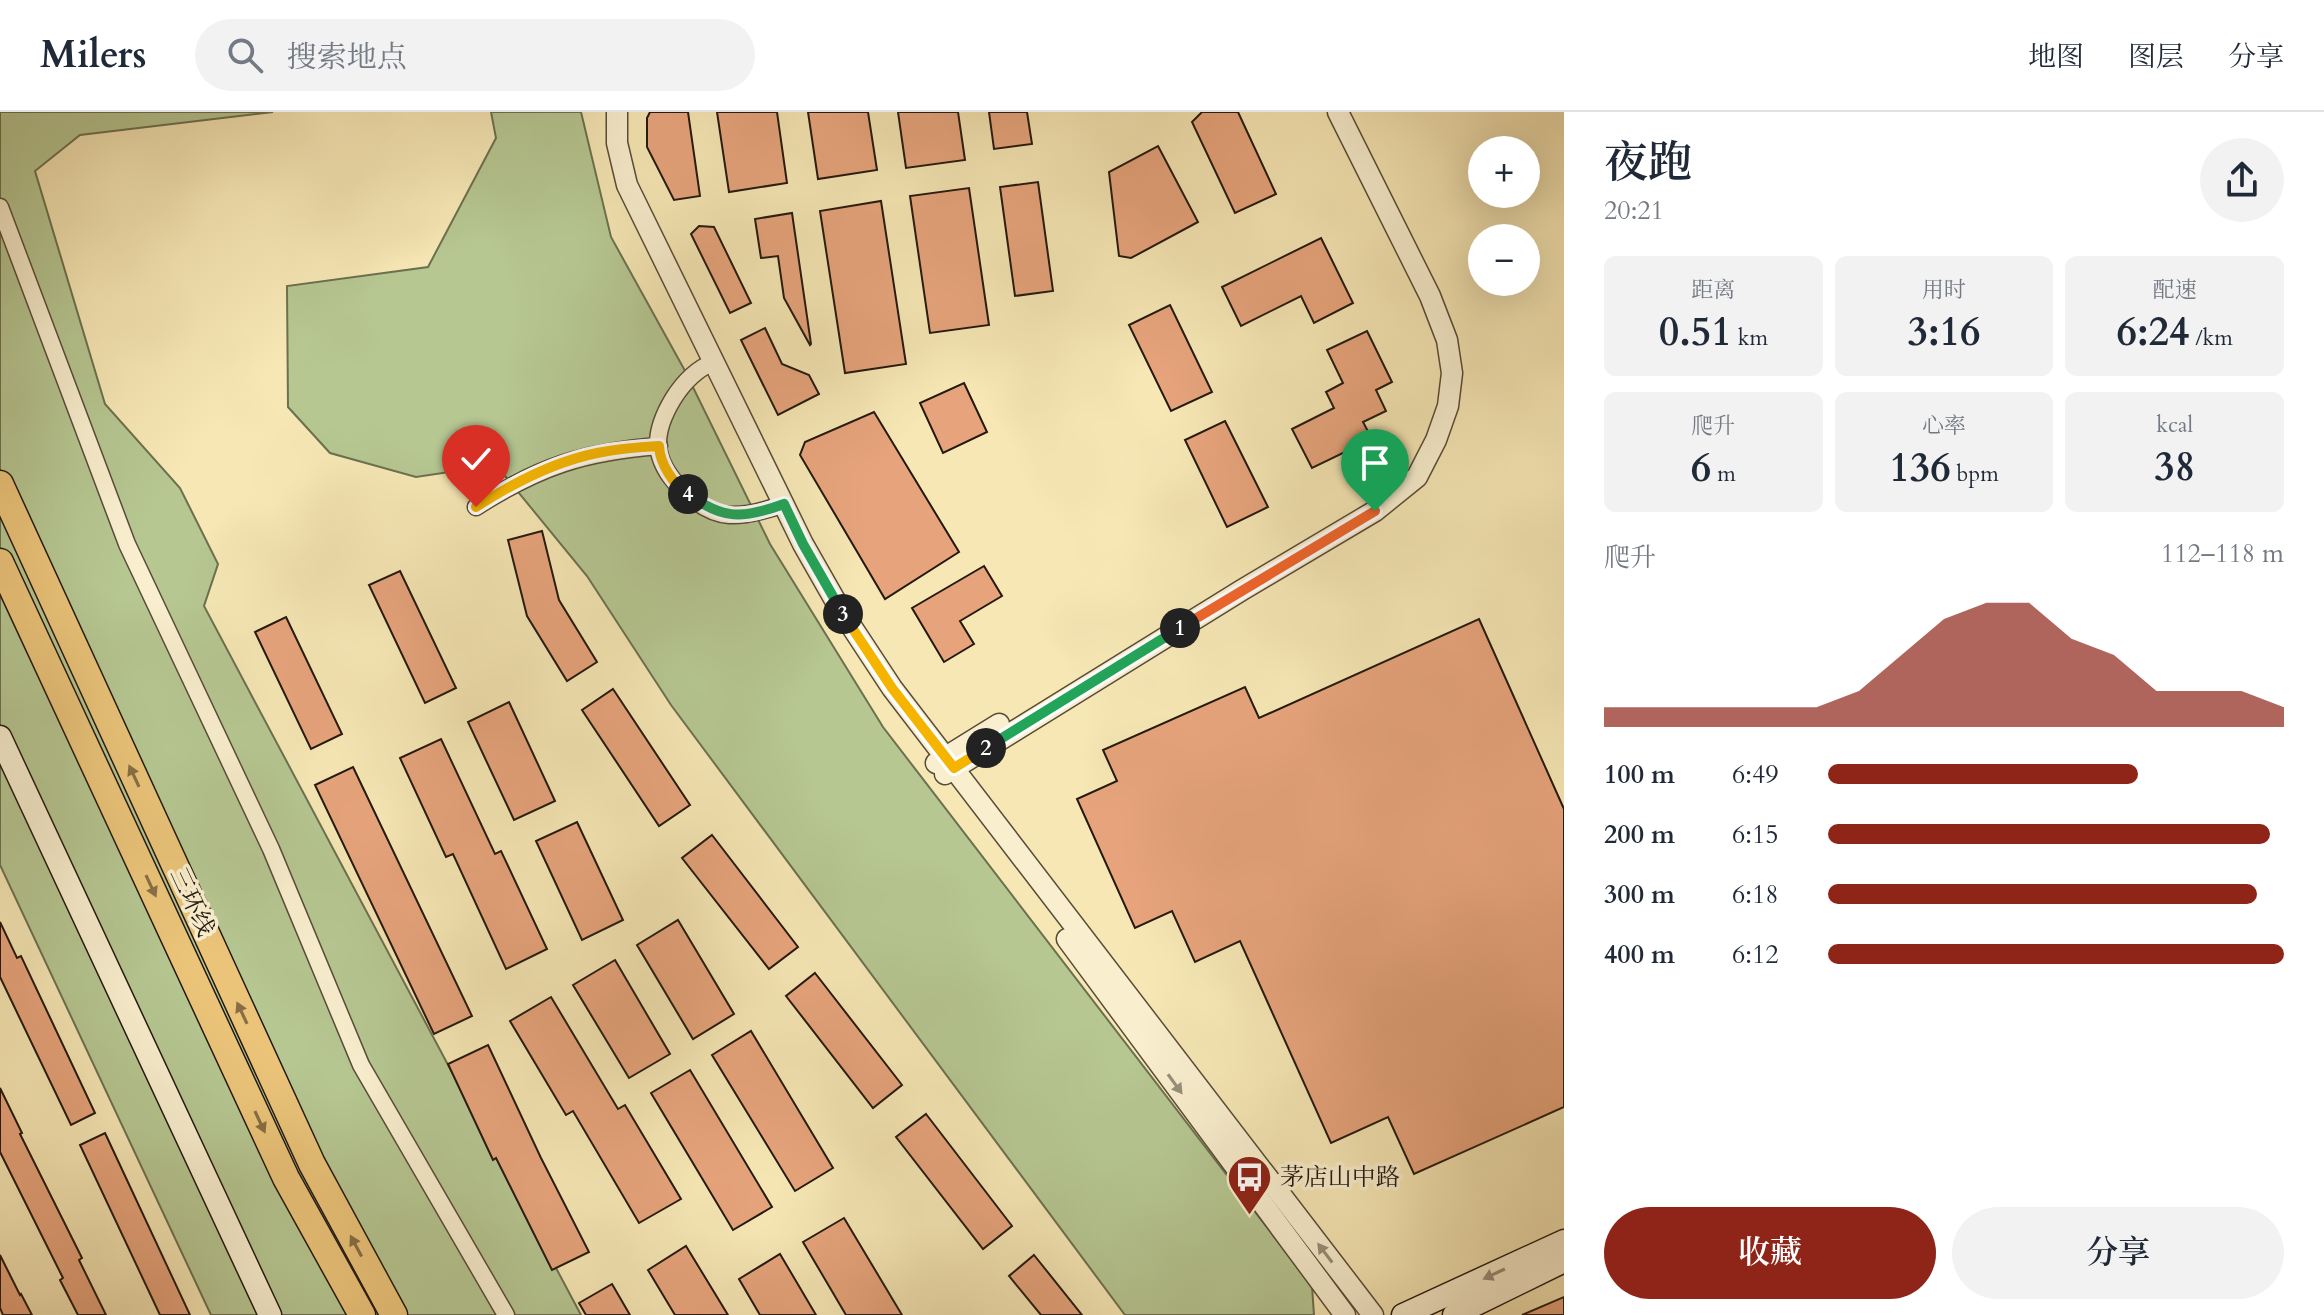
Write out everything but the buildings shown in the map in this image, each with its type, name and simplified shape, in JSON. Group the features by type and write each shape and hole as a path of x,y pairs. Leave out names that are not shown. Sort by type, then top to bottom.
{"highway":[{"name":"三环线","path":"0,484 312,1164 394,1315"},
{"name":"三环线","path":"0,562 286,1178 362,1315"},
{"path":"0,593 44,687 85,744"}],"main road":[{"path":"0,737 270,1315"},
{"path":"1403,1315 1564,1241"},
{"path":"1454,1315 1564,1261"}],"street":[{"path":"606,112 605,144 617,189 778,506 840,609 945,765 1345,1315"},
{"path":"617,112 617,143 627,185 708,364"},
{"path":"945,765 1371,505 1411,473 1430,437 1441,404 1445,373 1440,342 1424,299 1330,112"},
{"path":"945,765 1375,511 1417,477 1436,440 1448,406 1452,373 1447,340 1430,296 1338,112"},
{"path":"0,207 127,544 271,849 361,1065 506,1315"},
{"path":"708,364 682,385 659,430 659,452 671,478 682,491 704,506 727,515 778,506"},
{"path":"476,507 509,486 568,460 597,453 659,446"},
{"path":"945,765 1373,1315"}],"green space":[{"path":"0,112 273,112 80,135 35,171 105,404 180,488 218,564 204,606 581,1315 211,1315 0,865"},
{"path":"491,112 581,112 611,237 684,369 770,544 883,727 1312,1286 1314,1315 1125,1315 671,705 587,576 496,465 416,477 330,453 288,407 287,286 428,267 496,138"}],"place":[{"name":"茅店山中路","path":"1249,1216"}],"route":[{"path":"476,507 509,486 568,460 597,453 659,446 671,478 682,491 704,506 727,515 745,514 784,504 840,609 892,688 954,768 1375,511"}]}
